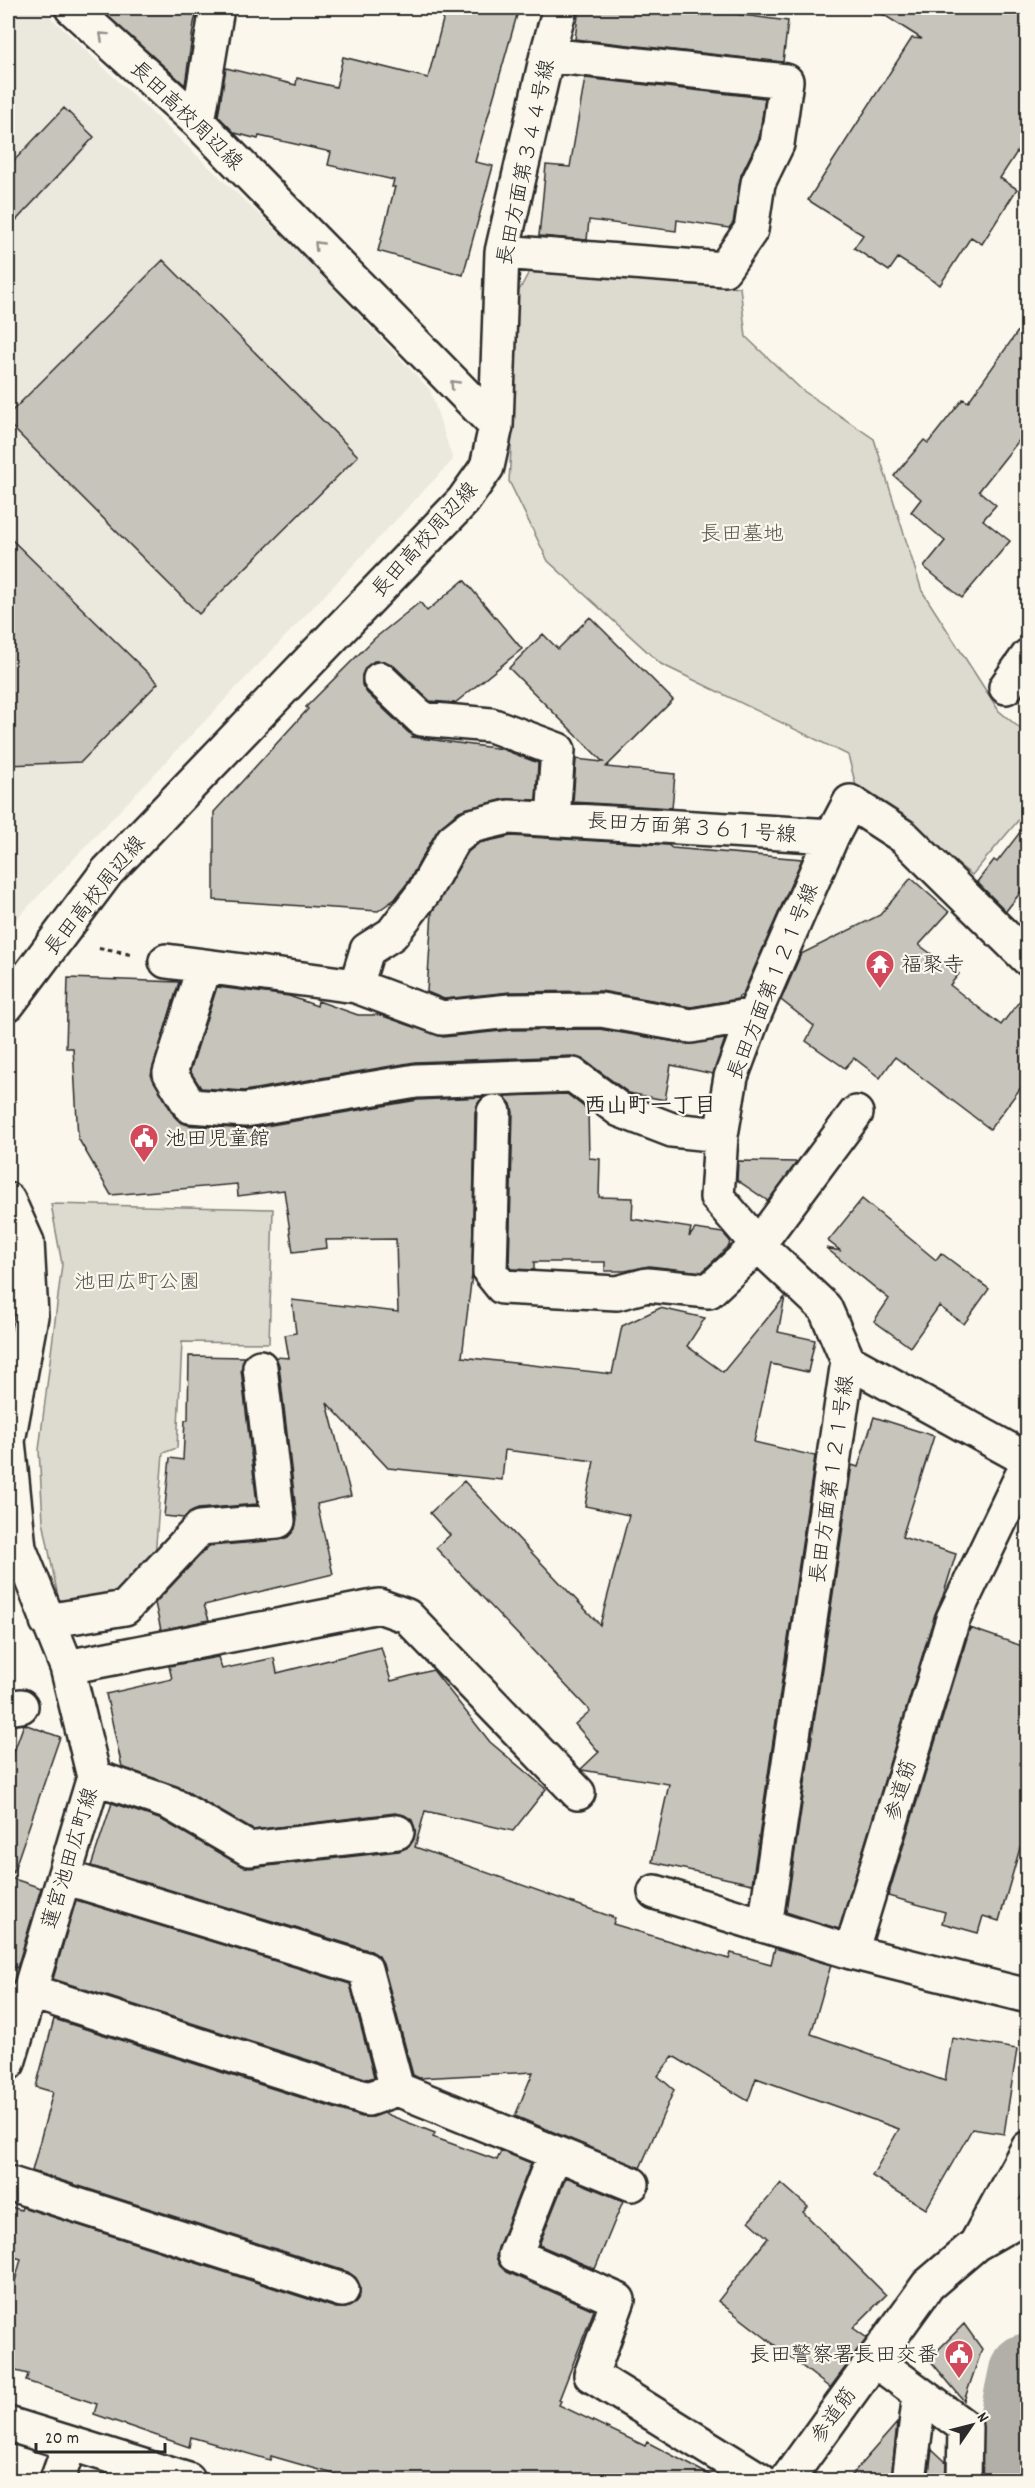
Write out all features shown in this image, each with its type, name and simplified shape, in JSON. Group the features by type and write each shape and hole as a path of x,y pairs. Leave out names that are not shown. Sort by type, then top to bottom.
{"street":[{"name":"長田高校周辺線","path":"8,1004 107,872 463,501 487,467 496,426 198,122 72,8"},
{"path":"198,122 217,8"},
{"name":"長田方面第３４４号線","path":"496,426 502,252 560,8"},
{"path":"502,252 724,269 751,230 758,183 777,144 786,81 547,55"},
{"path":"1006,687 1028,656"},
{"path":"380,679 422,718 491,725 558,750 553,819"},
{"name":"長田方面第１２１号線","path":"765,1926 848,1361 825,1308 758,1245 717,1197 721,1135 731,1077 754,1015 832,836 850,802 904,837 1028,959"},
{"name":"長田方面第３６１号線","path":"356,986 367,950 392,934 424,892 453,840 471,826 509,818 553,819 832,836"},
{"path":"166,961 356,986 442,1018 510,1011 601,1010 691,1026 754,1015"},
{"path":"204,966 170,1073 190,1106 245,1110 416,1081 573,1076 620,1110 672,1130 721,1135"},
{"path":"494,1112 490,1272 502,1287 617,1293 647,1285 709,1291 758,1245 856,1113"},
{"name":"蓮宮池田広町線","path":"8,1200 27,1242 31,1316 8,1441 19,1548 67,1667 94,1777 8,2063"},
{"path":"848,1361 1028,1461"},
{"path":"47,1621 124,1608 200,1528 278,1521 260,1367"},
{"name":"参道筋","path":"851,1952 953,1619 1028,1461"},
{"path":"67,1667 379,1606 407,1616 578,1793"},
{"path":"124,1608 139,1653"},
{"path":"94,1777 170,1803 249,1849 397,1832"},
{"path":"64,1877 365,1969 397,2089"},
{"path":"655,1893 851,1952 1028,1996"},
{"path":"29,1991 368,2099 397,2089 632,2184"},
{"name":"参道筋","path":"976,2244 1028,2148"},
{"path":"555,2153 514,2255 618,2300 591,2374 760,2481"},
{"path":"8,2183 342,2290"},
{"name":"参道筋","path":"787,2481 928,2285 976,2244 1020,2219"},
{"path":"873,2360 964,2427 964,2481"},
{"path":"909,2481 920,2394"},
{"path":"8,2424 189,2481"},
{"path":"57,2481 70,2444"}],"path":[{"path":"57,939 166,961"}],"shaded area":[{"path":"8,8 41,8 298,251 430,390 453,460 8,928"}],"green space":[{"name":"長田墓地","path":"529,272 740,287 746,337 802,390 874,439 922,591 999,711 1027,734 1027,810 972,875 856,786 848,755 661,664 548,561 509,481 515,386 514,300"},
{"name":"池田広町公園","path":"51,1204 273,1209 269,1343 182,1342 177,1448 163,1453 155,1557 126,1591 59,1602 43,1521 39,1450 62,1264"}],"building":[{"path":"99,8 198,8 185,85"},
{"path":"446,8 519,8 475,162 493,166 463,275 378,251 395,187 392,187 394,180 328,165 331,152 235,133 218,116 226,68 296,85 297,78 336,87 343,57 428,78"},
{"path":"579,8 689,8 788,21 783,62 575,39"},
{"path":"873,8 1028,8 1028,135 1000,178 1017,189 982,244 971,237 940,285 898,258 889,271 854,248 863,235 808,200 912,38 922,39"},
{"path":"585,78 765,98 759,138 741,175 733,223 729,228 677,220 676,231 589,220 587,240 539,236 546,165 570,167"},
{"path":"64,108 94,137 8,229 8,167"},
{"path":"163,260 358,456 199,614 8,423 8,415"},
{"path":"1028,317 1028,429 979,491 996,505 983,520 1010,541 962,598 924,567 945,541 911,512 921,499 894,476 924,440 928,443 963,399 968,402"},
{"path":"8,536 158,683 81,762 8,765"},
{"path":"464,580 522,649 455,703 430,701 393,665 384,661 374,661 366,667 362,675 362,685 367,693 409,733 415,735 412,737 502,749 538,763 536,800 505,799 459,811 437,831 408,882 395,899 378,911 214,900 214,812 308,709 306,707 375,638 420,602 427,611"},
{"path":"590,617 673,700 606,767 675,774 672,808 573,802 576,759 603,762 509,668 543,634 558,649"},
{"path":"1028,822 1028,883 1006,911 977,882 994,860 997,862"},
{"path":"511,836 668,845 672,848 802,859 742,996 738,999 691,1007 601,991 510,992 444,999 427,992 432,912 468,852 479,843"},
{"path":"911,878 949,912 919,945 959,974 950,985 1001,1025 1028,990 1028,1078 990,1129 895,1057 880,1078 854,1058 845,1068 806,1041 814,1026 781,1000 801,954 880,915"},
{"path":"68,978 179,982 151,1075 174,1116 180,1122 188,1125 248,1129 418,1100 483,1097 475,1112 472,1274 462,1357 612,1374 622,1326 660,1308 705,1318 687,1346 723,1372 785,1297 778,1332 815,1340 808,1372 771,1364 754,1442 815,1456 752,1884 652,1862 669,1784 581,1769 599,1752 575,1724 590,1711 436,1548 450,1535 430,1513 464,1481 600,1625 629,1515 585,1506 594,1461 505,1450 502,1480 388,1468 327,1403 351,1496 317,1504 333,1574 204,1605 209,1620 161,1630 155,1603 209,1546 280,1540 288,1537 295,1529 297,1519 279,1365 276,1357 289,1358 285,1335 296,1333 292,1300 398,1312 396,1239 326,1240 327,1248 293,1252 284,1190 238,1196 237,1184 111,1195 78,1138 73,1048 66,1048"},
{"path":"217,987 289,996 317,1006 318,1001 358,1015 380,1015 443,1037 511,1030 599,1029 688,1044 725,1039 713,1074 671,1065 665,1100 629,1093 584,1060 572,1056 415,1062 244,1091 201,1088 190,1071"},
{"path":"567,1094 588,1110 589,1158 600,1159 599,1197 633,1198 632,1219 691,1228 689,1237 695,1229 723,1233 730,1241 729,1246 702,1272 649,1266 625,1271 605,1271 605,1262 534,1262 534,1270 511,1269 509,1266 513,1112 511,1104 504,1096"},
{"path":"738,1161 797,1162 768,1201 737,1180"},
{"path":"862,1199 936,1260 941,1253 989,1289 964,1324 939,1306 910,1347 874,1321 889,1299 826,1248 841,1251 828,1241"},
{"path":"189,1356 245,1357 241,1369 257,1504 198,1509 184,1518 164,1516 170,1458 183,1460 185,1420 188,1420"},
{"path":"874,1417 934,1436 902,1537 956,1554 935,1614 839,1929 786,1912 852,1465 858,1467"},
{"path":"970,1628 1028,1648 1028,1850 1020,1848 999,1921 983,1916 978,1933 942,1923 945,1912 888,1896"},
{"path":"381,1647 391,1681 433,1670 490,1742 546,1789 513,1831 425,1811 415,1847 615,1918 613,1924 729,1959 731,1953 771,1964 775,1948 831,1965 811,2034 945,2081 952,2038 1017,2049 1004,2134 972,2129 926,2209 872,2176 899,2129 756,2078 748,2101 673,2056 658,2076 674,2090 640,2168 515,2116 533,2072 419,2078 413,2075 383,1964 379,1956 371,1951 91,1866 112,1803 162,1820 240,1865 250,1868 399,1851 409,1847 414,1839 415,1829 412,1820 404,1815 395,1813 253,1830 179,1787 122,1767 106,1694 172,1679 169,1666 218,1657 222,1669 274,1658 277,1673"},
{"path":"24,1724 60,1737 13,1873 8,1872 8,1768"},
{"path":"8,1877 41,1888 17,1968 8,1964"},
{"path":"76,1900 350,1984 374,2077 368,2079 53,1979"},
{"path":"54,2019 362,2117 373,2117 384,2113 435,2133 433,2137 497,2160 501,2151 531,2163 496,2257 500,2266 507,2272 594,2310 559,2405 645,2446 647,2442 721,2481 358,2481 271,2456 270,2460 191,2437 189,2447 94,2414 97,2404 26,2381 28,2374 8,2369 8,2308 21,2259 8,2255 8,2206 21,2210 22,2207 336,2308 345,2308 354,2304 360,2295 360,2287 356,2278 348,2272 32,2171 53,2092 36,2087"},
{"path":"566,2177 623,2201 595,2269 539,2245"},
{"path":"781,2183 808,2207 803,2212 886,2295 853,2328 867,2338 830,2388 718,2301 768,2238 749,2221"},
{"name":"長田警察署長田交番","path":"964,2324 982,2349 964,2401 929,2359"},
{"path":"897,2423 891,2481 846,2481"},
{"path":"932,2449 946,2462 945,2481 928,2481"}],"waterway":[{"path":"1015,2480 1014,2437 1028,2372"}],"place":[{"name":"福聚寺","path":"880,990"},
{"name":"池田児童館","path":"144,1164"},
{"name":"長田警察署長田交番","path":"959,2380"}],"district":[{"name":"西山町一丁目","path":"650,1104"}]}
